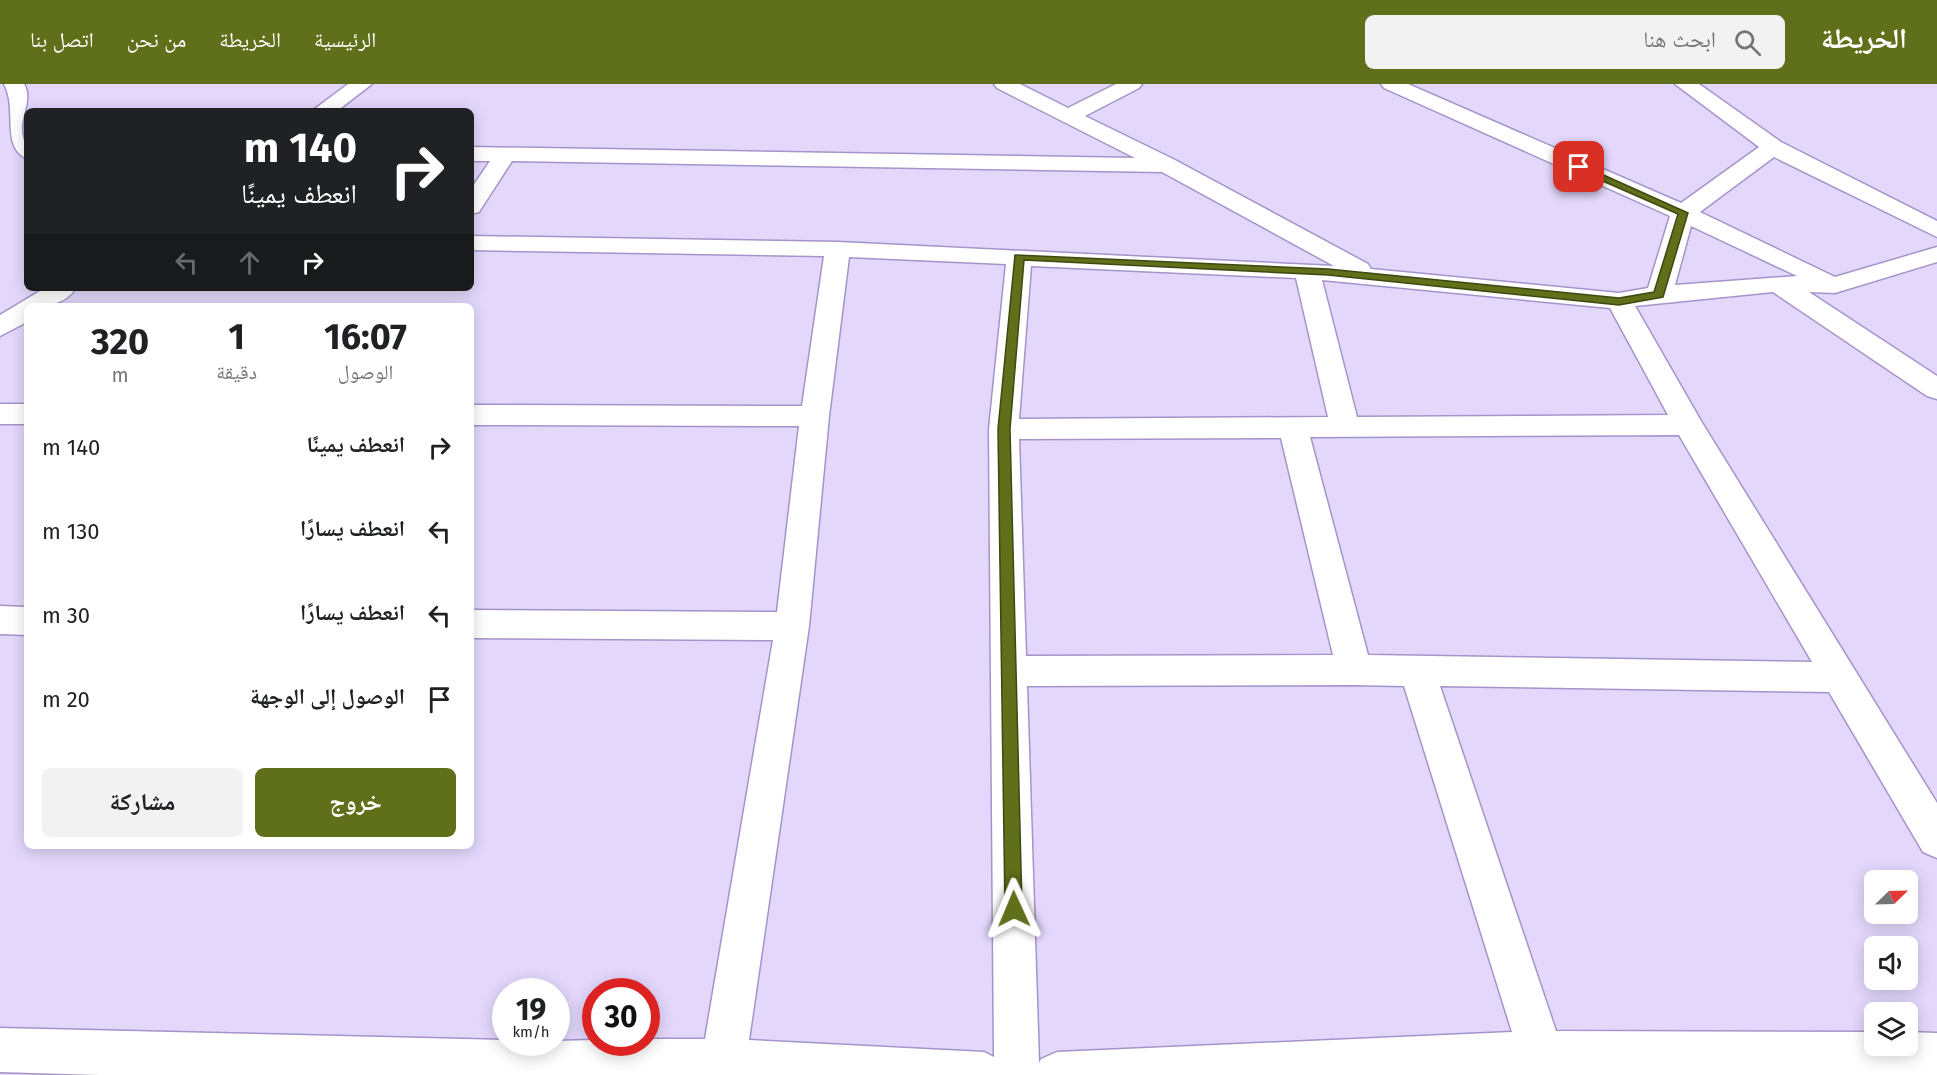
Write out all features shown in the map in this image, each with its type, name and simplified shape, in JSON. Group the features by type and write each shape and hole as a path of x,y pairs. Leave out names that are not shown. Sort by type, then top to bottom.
{"street":[{"path":"14,84 18,92 11,131 15,146 24,150"},
{"path":"327,108 362,84"},
{"path":"1004,84 1167,165 1370,275"},
{"path":"1068,116 1132,84"},
{"path":"1391,84 1683,213 1835,285"},
{"path":"1685,84 1773,147 1937,230"},
{"path":"1659,294 1683,213 1773,147"},
{"path":"474,154 1167,165"},
{"path":"474,202 505,155"},
{"path":"474,243 838,249 1307,271 1370,275 1463,288 1619,301 1659,294 1778,284 1835,285 1937,254"},
{"path":"724,1061 792,626 814,416 838,249"},
{"path":"1017,1075 1004,429 1019,257"},
{"path":"1307,271 1344,426"},
{"path":"1778,284 1937,389"},
{"path":"39,303 58,291"},
{"path":"1619,301 1688,425 1937,839"},
{"path":"0,327 24,312"},
{"path":"0,414 24,414"},
{"path":"474,415 814,416"},
{"path":"1004,429 1688,425"},
{"path":"1293,427 1354,670"},
{"path":"0,620 24,621"},
{"path":"474,624 792,626"},
{"path":"1009,671 1354,670 1840,677"},
{"path":"1417,671 1541,1053"},
{"path":"0,1050 480,1069 724,1061 984,1075"},
{"path":"1057,1075 1541,1053 1937,1055"}],"route":[{"path":"1014,909 1004,429 1019,257 1370,275 1486,290 1619,301 1659,294 1683,213 1579,167"}]}
